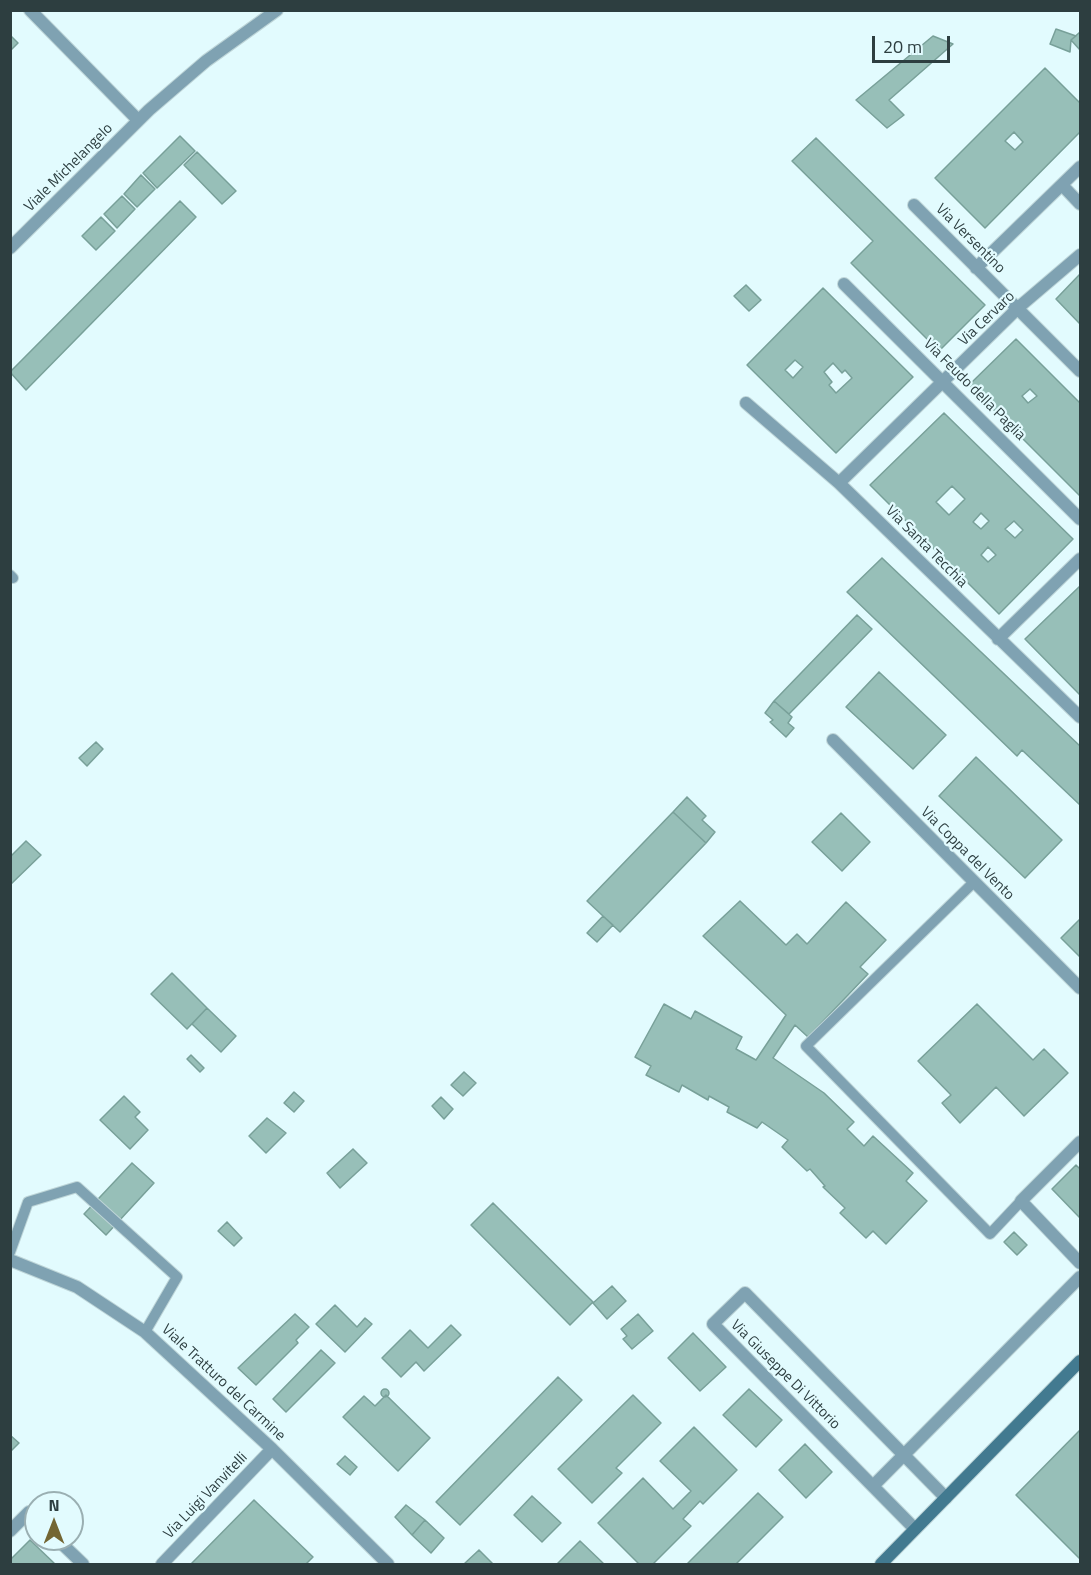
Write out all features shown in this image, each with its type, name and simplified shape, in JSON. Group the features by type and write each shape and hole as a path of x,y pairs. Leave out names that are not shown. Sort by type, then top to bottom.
{"main road":[{"path":"881,1564 1080,1361"}],"street":[{"path":"30,10 138,120"},
{"name":"Viale Michelangelo","path":"10,248 149,110 206,61 277,10"},
{"path":"976,268 1080,167"},
{"path":"1063,186 1080,204"},
{"name":"Via Versentino","path":"914,205 976,268 1019,307 1080,371"},
{"name":"Via Cervaro","path":"839,483 1019,307 1080,255"},
{"name":"Via Feudo della Paglia","path":"844,284 944,381 1080,519"},
{"name":"Via Santa Tecchia","path":"746,403 839,483 1080,717"},
{"path":"998,639 1080,559"},
{"name":"Via Coppa del Vento","path":"833,740 1080,988"},
{"path":"1080,1142 1021,1201 1080,1263"},
{"name":"Viale Tratturo del Carmine","path":"10,1260 77,1287 145,1332 272,1449 388,1564"},
{"path":"873,1486 1080,1277"},
{"name":"Via Giuseppe Di Vittorio","path":"915,1530 714,1324 745,1293 946,1498"},
{"name":"Via Luigi Vanvitelli","path":"162,1564 272,1449"},
{"path":"10,1531 24,1517"},
{"path":"69,1551 83,1564"}],"lane":[{"path":"974,882 806,1046 990,1234 1021,1201"},
{"path":"10,1252 28,1202 77,1187 177,1277 145,1332"}],"building":[{"path":"1056,29 1076,36 1071,40 1070,52 1050,44"},
{"path":"1080,32 1080,50 1071,40"},
{"path":"10,35 18,43 10,51"},
{"path":"933,36 953,44 889,100 904,115 887,128 856,100"},
{"path":"1045,68 1080,103 1080,132 985,228 935,178","holes":["1014,132 1023,142 1015,150 1005,141"]},
{"path":"180,136 195,151 157,188 143,173"},
{"path":"816,138 985,305 939,351 851,263 873,241 792,161"},
{"path":"197,152 236,191 222,204 184,165"},
{"path":"141,175 155,189 137,207 124,194"},
{"path":"122,196 135,209 117,228 104,214"},
{"path":"180,201 196,217 26,390 10,372"},
{"path":"101,217 115,231 96,250 82,236"},
{"path":"1080,274 1080,324 1056,299"},
{"path":"746,285 761,300 749,311 734,296"},
{"path":"823,288 913,377 836,453 747,365","holes":["795,360 803,367 793,378 785,370","833,363 842,373 845,370 852,378 836,393 829,385 832,382 824,372"]},
{"path":"1016,339 1080,403 1080,496 969,385","holes":["1030,389 1037,396 1028,403 1022,396"]},
{"path":"944,413 1073,539 999,614 870,485","holes":["952,486 965,499 949,515 936,502","981,513 989,521 981,529 973,522","1014,521 1023,530 1015,538 1005,529","988,547 996,555 988,562 981,555"]},
{"path":"882,558 1080,746 1080,805 1022,750 1017,756 847,592"},
{"path":"1080,586 1080,695 1025,639"},
{"path":"857,615 872,629 789,714 774,701"},
{"path":"879,672 946,735 913,769 846,707"},
{"path":"774,701 792,717 788,723 794,728 786,737 770,722 773,720 765,713"},
{"path":"96,742 103,749 87,766 79,758"},
{"path":"976,757 1062,840 1025,878 939,796"},
{"path":"687,797 706,816 702,820 715,832 706,843 673,812"},
{"path":"673,812 706,843 620,932 587,901"},
{"path":"841,813 870,842 842,871 812,842"},
{"path":"26,841 41,855 10,885 10,857"},
{"path":"740,901 786,945 797,934 807,944 846,902 886,940 860,967 868,974 808,1037 795,1025 773,1058 824,1093 854,1122 847,1129 864,1146 873,1136 913,1173 906,1181 927,1201 886,1244 873,1231 866,1238 840,1213 845,1208 823,1187 825,1186 810,1169 807,1171 782,1147 788,1140 762,1122 757,1128 727,1112 729,1107 709,1096 708,1100 682,1085 679,1092 646,1075 651,1066 635,1057 664,1004 691,1019 695,1011 742,1037 736,1049 756,1060 786,1015 703,936"},
{"path":"603,916 613,925 597,942 587,933"},
{"path":"1080,919 1080,957 1061,938"},
{"path":"172,973 207,1008 187,1029 151,994"},
{"path":"977,1004 1033,1060 1044,1049 1068,1073 1024,1116 996,1087 960,1123 942,1103 951,1095 918,1061"},
{"path":"207,1008 236,1036 221,1052 192,1024"},
{"path":"191,1055 204,1068 200,1072 187,1059"},
{"path":"464,1072 476,1083 463,1096 451,1085"},
{"path":"294,1092 304,1101 294,1112 284,1103"},
{"path":"124,1096 140,1112 135,1117 148,1130 130,1149 100,1120"},
{"path":"441,1097 453,1109 444,1119 432,1106"},
{"path":"267,1118 286,1133 266,1153 249,1136"},
{"path":"353,1149 367,1163 340,1188 327,1173"},
{"path":"132,1163 154,1183 106,1235 84,1214"},
{"path":"1076,1165 1080,1169 1080,1218 1052,1189"},
{"path":"493,1203 593,1302 570,1325 471,1225"},
{"path":"227,1222 242,1238 234,1246 218,1231"},
{"path":"1014,1232 1027,1245 1017,1255 1004,1242"},
{"path":"612,1286 626,1301 607,1319 593,1303"},
{"path":"335,1305 357,1327 365,1318 372,1324 345,1352 316,1324"},
{"path":"295,1314 309,1327 296,1340 298,1343 256,1385 238,1368"},
{"path":"638,1314 653,1331 632,1349 623,1339 627,1336 621,1329"},
{"path":"451,1325 461,1335 424,1371 416,1362 401,1377 382,1358 410,1330 428,1348"},
{"path":"693,1333 726,1367 700,1391 668,1358"},
{"path":"321,1350 335,1363 286,1412 273,1399"},
{"path":"558,1377 582,1400 460,1525 436,1502"},
{"path":"385,1389 389,1393 385,1397 381,1393"},
{"path":"749,1389 782,1420 756,1447 723,1415"},
{"path":"386,1395 430,1438 398,1471 343,1417 364,1396 375,1406"},
{"path":"633,1395 661,1423 616,1468 622,1473 592,1503 558,1469"},
{"path":"694,1427 737,1470 703,1504 700,1501 683,1519 691,1526 653,1564 639,1564 598,1523 643,1478 673,1509 691,1491 660,1461"},
{"path":"1080,1430 1080,1559 1016,1495"},
{"path":"10,1435 19,1443 10,1452"},
{"path":"805,1444 832,1472 806,1498 779,1470"},
{"path":"345,1456 357,1467 350,1475 337,1464"},
{"path":"758,1493 783,1517 736,1564 687,1564"},
{"path":"532,1496 561,1523 542,1542 514,1515"},
{"path":"254,1500 313,1557 306,1564 191,1564"},
{"path":"406,1505 425,1520 412,1535 395,1517"},
{"path":"425,1520 444,1538 431,1553 412,1535"},
{"path":"580,1541 604,1564 557,1564"},
{"path":"24,1546 24,1551 41,1551 55,1564 10,1564 10,1560"},
{"path":"479,1550 493,1564 464,1564"}]}
